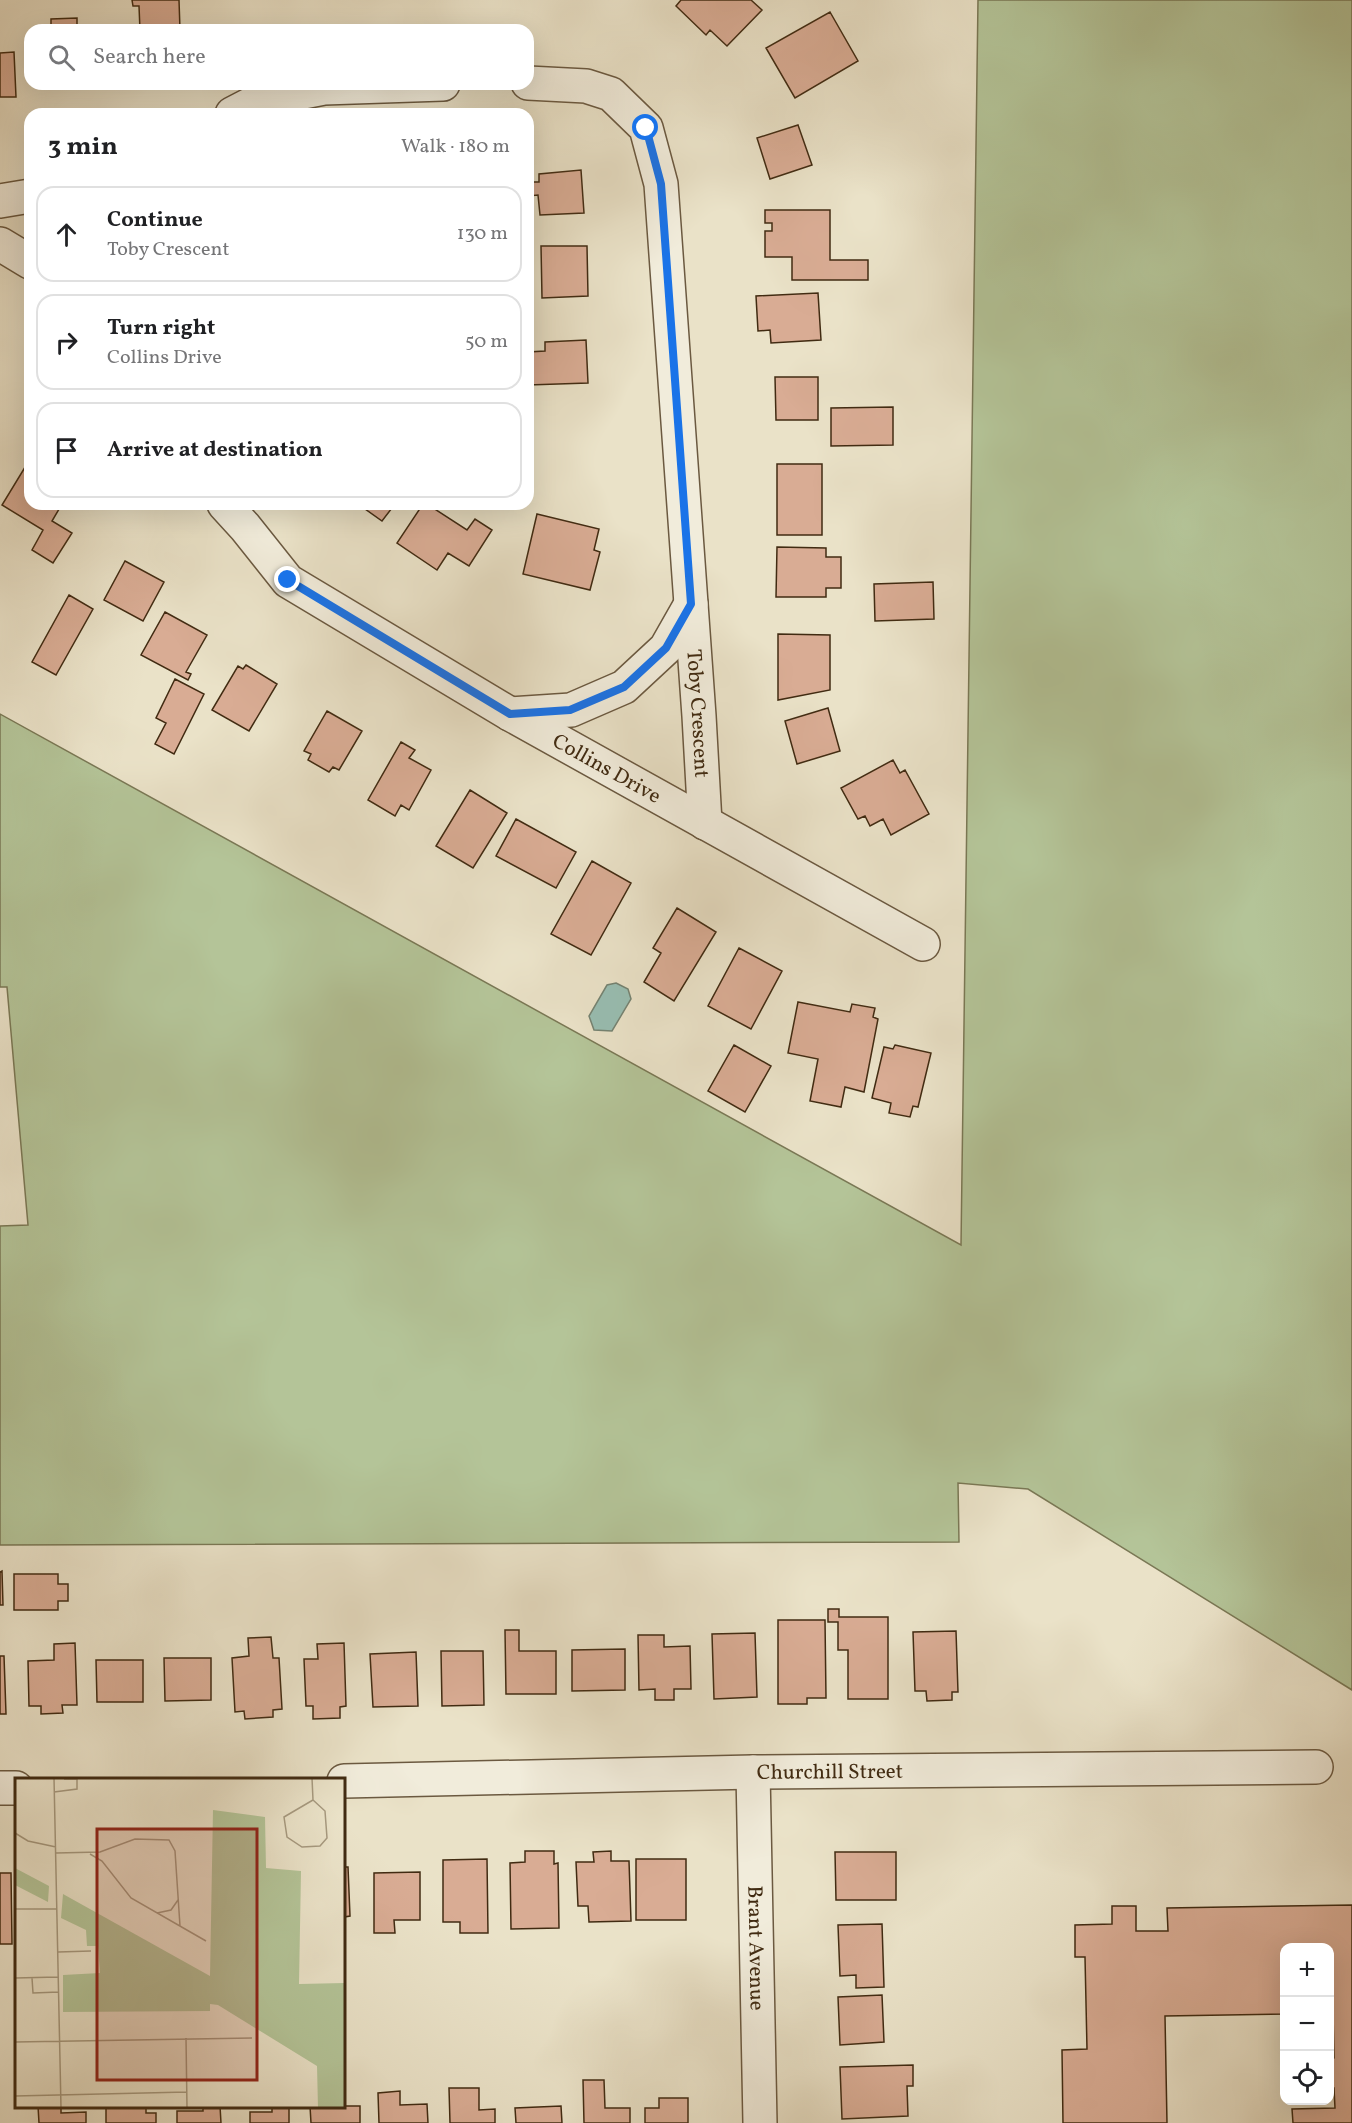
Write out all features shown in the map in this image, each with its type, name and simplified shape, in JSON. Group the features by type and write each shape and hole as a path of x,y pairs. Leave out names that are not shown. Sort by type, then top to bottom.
{"street":[{"name":"Toby Crescent","path":"534,83 585,86 611,94 646,128 661,184 705,823"},
{"path":"244,108 257,101 314,90"},
{"path":"0,201 24,197"},
{"path":"0,244 24,258"},
{"name":"Collins Drive","path":"229,510 288,580 510,714 923,944"},
{"name":"Toby Crescent","path":"510,714 570,710 624,687 666,648 691,604"},
{"name":"Churchill Street","path":"345,1781 753,1772 1089,1771 1316,1767"},
{"name":"Brant Avenue","path":"753,1772 760,2123"}],"green space":[{"path":"978,0 1352,0 1352,1690 1028,1489 958,1483 959,1542 0,1545 0,1226 28,1225 7,987 0,987 0,714 961,1245"}],"water":[{"path":"616,983 628,989 631,999 612,1031 594,1030 589,1016 607,985"}],"building":[{"path":"132,0 179,0 180,24 140,24 139,6 133,6"},
{"path":"681,0 751,0 762,10 727,46 710,30 706,35 676,6"},
{"path":"830,12 858,61 795,98 766,48"},
{"path":"77,18 77,24 51,24 51,19"},
{"path":"14,52 16,97 0,97 0,53"},
{"path":"798,125 812,165 770,179 757,138"},
{"path":"581,170 584,213 540,215 538,195 534,195 534,182 539,182 539,174"},
{"path":"765,210 830,210 830,260 868,260 868,280 792,280 792,257 765,257 765,231 772,231 772,223 765,223"},
{"path":"541,246 587,246 588,296 542,298"},
{"path":"818,293 821,340 771,343 770,330 758,331 756,296"},
{"path":"586,340 588,383 534,385 534,352 545,351 545,342"},
{"path":"775,377 818,377 818,420 776,420"},
{"path":"893,407 893,445 831,446 831,408"},
{"path":"777,464 822,464 822,535 777,535"},
{"path":"24,469 24,510 58,510 52,521 72,533 53,563 32,550 43,530 2,505"},
{"path":"366,510 390,510 382,521"},
{"path":"419,510 436,510 467,530 475,519 492,530 469,566 448,553 437,570 397,543"},
{"path":"537,514 599,529 594,550 600,552 590,590 523,574"},
{"path":"777,547 826,548 826,557 841,557 841,588 826,588 826,597 776,597"},
{"path":"125,561 164,582 143,621 104,600"},
{"path":"933,582 934,619 875,621 874,584"},
{"path":"69,595 93,609 56,675 32,662"},
{"path":"165,612 207,635 186,672 191,674 188,680 141,655"},
{"path":"778,634 830,635 830,690 778,700"},
{"path":"246,665 277,684 249,731 212,710 238,666 243,669"},
{"path":"175,679 204,694 174,754 155,744 166,723 156,718"},
{"path":"828,708 840,751 797,764 785,721"},
{"path":"327,711 362,731 339,770 333,767 329,772 308,760 311,754 304,751"},
{"path":"401,742 415,750 409,758 431,770 409,810 401,805 395,816 368,800"},
{"path":"893,760 900,773 905,770 929,814 891,835 883,819 870,826 865,816 858,819 841,788"},
{"path":"470,790 507,813 473,868 436,846"},
{"path":"516,819 576,852 556,888 496,856"},
{"path":"592,861 631,883 591,955 551,934"},
{"path":"677,908 716,932 674,1001 644,982 661,953 653,948"},
{"path":"739,948 782,971 751,1029 708,1006"},
{"path":"798,1002 850,1012 852,1004 875,1008 873,1017 878,1019 864,1092 845,1087 841,1107 810,1101 818,1059 788,1053"},
{"path":"734,1045 771,1066 745,1112 708,1091"},
{"path":"895,1045 931,1053 918,1107 913,1106 910,1117 889,1113 891,1103 872,1098 884,1047 893,1049"},
{"path":"2,1571 3,1605 0,1605 0,1572"},
{"path":"14,1574 58,1574 58,1584 68,1584 68,1601 58,1601 58,1610 14,1610"},
{"path":"828,1609 839,1609 839,1617 888,1617 888,1699 848,1699 848,1650 838,1650 838,1622 828,1622"},
{"path":"778,1620 825,1620 826,1698 807,1698 807,1704 778,1704"},
{"path":"505,1630 519,1630 519,1651 556,1651 556,1694 506,1694"},
{"path":"956,1631 958,1692 952,1692 952,1700 927,1701 926,1691 915,1691 913,1632"},
{"path":"755,1633 757,1697 714,1699 712,1634"},
{"path":"638,1635 664,1635 664,1647 690,1646 691,1689 674,1689 674,1700 655,1700 655,1689 639,1690"},
{"path":"271,1637 273,1658 279,1658 282,1709 273,1710 273,1717 245,1719 244,1711 235,1712 232,1658 249,1656 248,1638"},
{"path":"75,1643 77,1705 62,1705 63,1713 41,1714 41,1706 29,1706 28,1661 54,1660 54,1644"},
{"path":"344,1643 346,1706 340,1707 340,1718 313,1719 313,1706 306,1706 304,1659 318,1659 317,1644"},
{"path":"625,1649 625,1690 572,1691 572,1650"},
{"path":"441,1651 483,1651 484,1705 442,1706"},
{"path":"416,1652 418,1706 373,1707 370,1654"},
{"path":"0,1656 4,1656 6,1714 0,1714"},
{"path":"164,1658 211,1658 211,1700 165,1701"},
{"path":"96,1660 143,1660 143,1702 97,1702"},
{"path":"525,1851 554,1851 554,1864 558,1863 559,1928 511,1929 510,1863 525,1862"},
{"path":"611,1851 611,1861 629,1861 631,1921 589,1922 588,1906 578,1906 576,1862 594,1862 593,1852"},
{"path":"835,1852 896,1852 896,1900 836,1900"},
{"path":"487,1859 488,1933 460,1933 460,1922 443,1922 443,1860"},
{"path":"636,1859 686,1859 686,1920 636,1920"},
{"path":"345,1867 348,1867 350,1916 345,1917"},
{"path":"420,1872 420,1920 394,1920 395,1933 374,1933 374,1873"},
{"path":"0,1873 11,1873 12,1944 0,1944"},
{"path":"1352,1905 1352,2123 1293,2123 1292,2109 1335,2108 1334,1943 1280,1943 1280,2014 1165,2016 1167,2123 1063,2123 1062,2050 1087,2049 1085,1957 1075,1957 1075,1925 1112,1924 1112,1906 1136,1906 1136,1931 1168,1931 1167,1908"},
{"path":"882,1924 884,1987 856,1988 856,1975 840,1976 838,1925"},
{"path":"882,1995 884,2042 840,2045 838,1997"},
{"path":"913,2065 913,2086 907,2086 908,2116 842,2119 840,2067"},
{"path":"583,2080 604,2080 605,2108 630,2108 630,2123 584,2123"},
{"path":"449,2088 479,2088 479,2110 495,2109 495,2123 450,2123"},
{"path":"400,2091 400,2105 427,2104 428,2123 379,2123 378,2093"},
{"path":"659,2098 688,2098 688,2123 645,2123 645,2108 659,2108"},
{"path":"360,2106 360,2123 311,2123 310,2108"},
{"path":"561,2106 562,2123 516,2123 515,2108"},
{"path":"38,2108 61,2108 61,2113 86,2112 86,2123 39,2123"},
{"path":"106,2108 146,2108 146,2113 156,2113 156,2123 106,2123"},
{"path":"203,2108 220,2108 221,2123 177,2123 177,2111 203,2111"},
{"path":"272,2108 289,2108 289,2123 250,2123 250,2112 272,2112"}],"route":[{"path":"288,580 510,714 570,710 624,687 666,648 691,604 661,184 646,128"}]}
